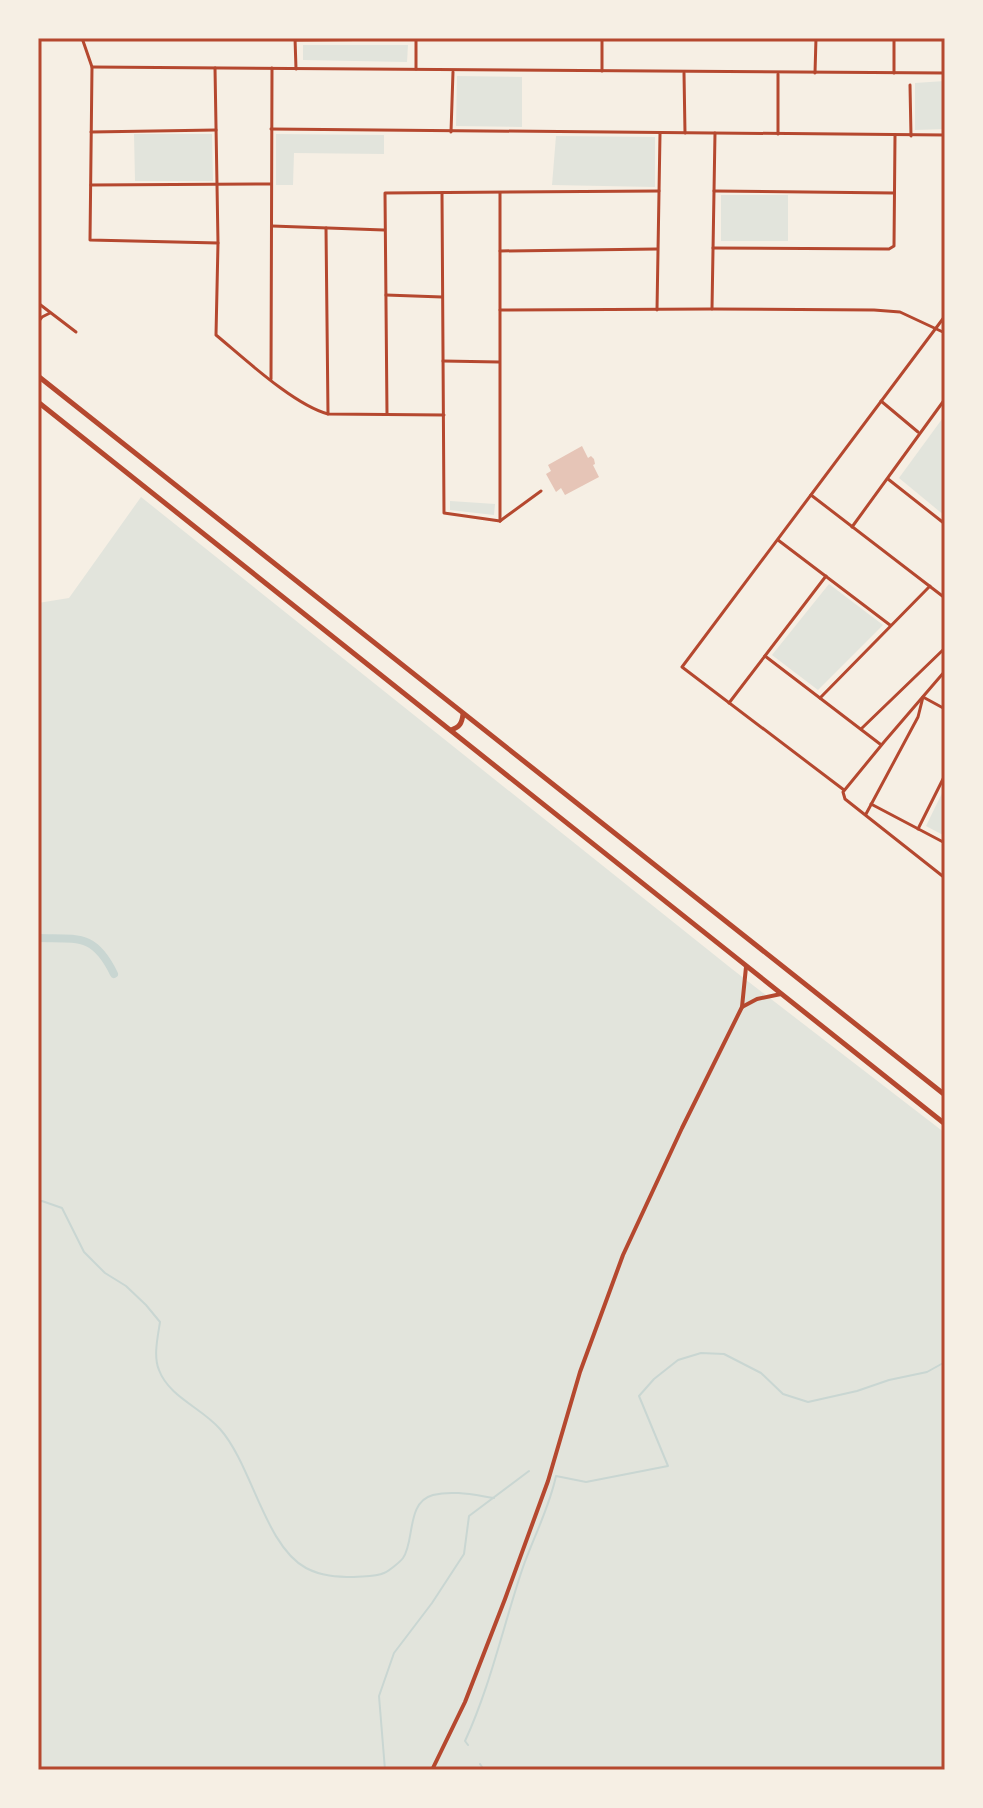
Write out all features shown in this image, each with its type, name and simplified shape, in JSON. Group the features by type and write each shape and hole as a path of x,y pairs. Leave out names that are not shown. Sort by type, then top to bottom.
{"highway":[{"path":"38,376 945,1095"},
{"path":"38,402 945,1124"},
{"path":"450,730 461,724 463,713"}],"main road":[{"path":"432,1770 465,1702 505,1599 548,1481 585,1358 623,1255 742,1007 746,965"},
{"path":"742,1007 757,999 782,994"}],"street":[{"path":"82,38 92,67 90,240 218,243"},
{"path":"602,38 602,71"},
{"path":"815,73 816,38"},
{"path":"894,38 894,73"},
{"path":"296,69 295,39 416,39 416,69"},
{"path":"92,67 945,73"},
{"path":"215,68 216,335 318,412 444,415"},
{"path":"271,379 272,68"},
{"path":"451,132 453,70"},
{"path":"683,72 685,133"},
{"path":"778,72 778,134"},
{"path":"910,85 911,136"},
{"path":"271,129 945,136"},
{"path":"91,132 216,130"},
{"path":"657,310 660,133"},
{"path":"712,309 715,133"},
{"path":"713,248 889,249 894,246 895,136"},
{"path":"91,185 272,184"},
{"path":"387,413 385,193 659,191"},
{"path":"714,191 894,193"},
{"path":"442,192 444,513 500,521 541,491"},
{"path":"500,192 500,521"},
{"path":"272,226 386,230"},
{"path":"326,228 328,414"},
{"path":"500,251 658,249"},
{"path":"386,295 443,297"},
{"path":"38,303 76,332"},
{"path":"500,310 900,312 945,333"},
{"path":"38,322 51,313"},
{"path":"844,790 682,667 945,316"},
{"path":"443,361 500,362"},
{"path":"852,527 945,399"},
{"path":"881,401 920,433"},
{"path":"887,479 945,524"},
{"path":"811,495 945,598"},
{"path":"778,540 891,626"},
{"path":"729,703 826,576"},
{"path":"820,698 930,586"},
{"path":"861,730 945,648"},
{"path":"765,656 881,745"},
{"path":"945,671 881,745 843,795 945,878"},
{"path":"923,697 945,709"},
{"path":"865,815 918,717 923,697"},
{"path":"918,829 945,775"},
{"path":"871,804 945,843"}],"shaded area":[{"path":"303,45 408,45 407,62 303,60"},
{"path":"457,76 522,77 522,127 456,126"},
{"path":"945,81 945,129 915,130 915,83"},
{"path":"134,134 212,134 213,181 135,181"},
{"path":"276,134 384,135 384,154 294,153 293,185 276,185"},
{"path":"556,136 655,137 655,187 552,185"},
{"path":"721,195 788,195 788,241 721,241"},
{"path":"945,415 945,516 899,478"},
{"path":"141,497 732,969 945,1133 945,1770 38,1770 38,603 69,598"},
{"path":"450,501 495,504 494,515 450,510"},
{"path":"829,584 883,625 818,690 772,655"},
{"path":"945,787 945,831 943,835 926,826"}],"building":[{"path":"582,446 588,458 591,456 594,459 593,465 599,477 565,495 561,488 556,492 546,474 551,471 548,465"}],"waterway":[{"path":"38,938 84,941 99,951 114,974"},
{"path":"38,1202 62,1208 84,1252 105,1273 126,1286 160,1322 156,1359 164,1379 170,1388 220,1429 231,1444 280,1542 306,1568 335,1576 381,1574 403,1558 415,1514 424,1499 448,1493 494,1498"},
{"path":"468,1745 465,1741 482,1700 522,1570 556,1476 586,1482 668,1466 639,1396 654,1379 678,1360 701,1353 724,1354 761,1373 783,1394 808,1402 927,1372 945,1362"},
{"path":"385,1770 379,1696 394,1653 464,1554 469,1516 529,1471"},
{"path":"480,1764 484,1770"}]}
